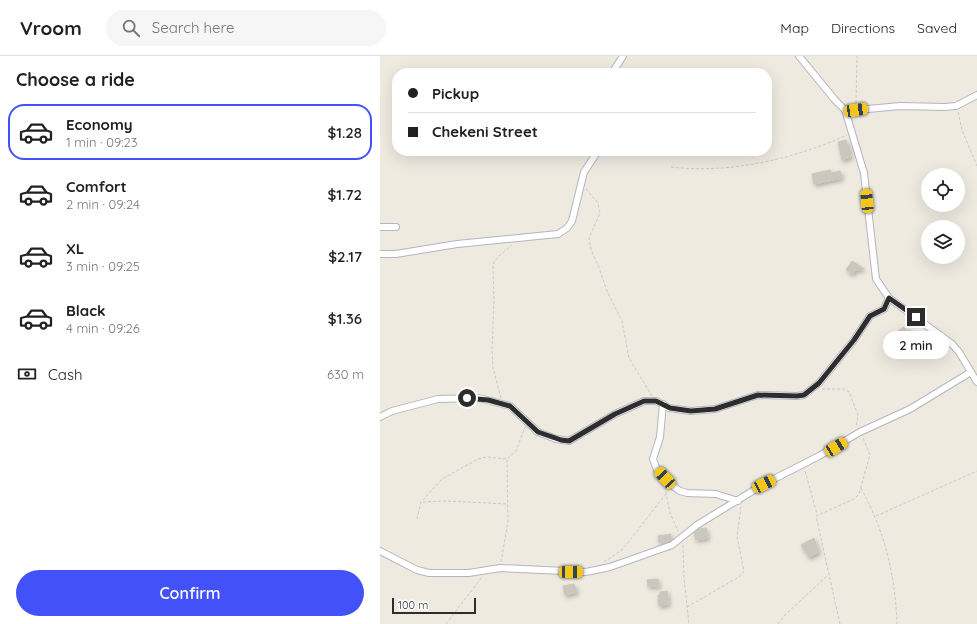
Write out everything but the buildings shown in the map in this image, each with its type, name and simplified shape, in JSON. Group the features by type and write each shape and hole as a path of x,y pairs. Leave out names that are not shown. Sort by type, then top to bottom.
{"street":[{"path":"615,68 623,56"},
{"path":"799,56 834,100 845,110 853,132 864,173 876,279 889,298 952,344 959,352 977,382"},
{"path":"845,110 900,106 932,108 956,106 977,95"},
{"path":"380,254 396,254 497,239 558,234 567,228 572,221 584,172 595,156"},
{"path":"380,227 396,227"},
{"path":"380,417 392,411 438,399 478,398 501,403 514,409 538,432 561,440 569,441 603,420 636,404 650,400 656,401 670,408 691,411 715,409 758,395 804,395 814,387 854,340 870,316 884,309 889,298"},
{"path":"380,551 417,570 429,573 469,573 500,568 592,572 650,554 672,544 697,525 764,484 860,432 910,409 971,372"},
{"path":"663,404 660,437 654,459 657,470 680,491 687,493 705,492 738,501"}],"path":[{"path":"856,110 857,56"},
{"path":"956,106 962,130 977,166"},
{"path":"671,167 696,170 776,161 806,151 853,132"},
{"path":"582,184 598,203 600,213 596,228 589,238 591,250 607,291 622,321 629,358 642,382 656,401"},
{"path":"501,403 501,394 493,368 492,352 494,299 493,267 494,262 500,255 520,238"},
{"path":"814,387 844,389 849,392 857,411 856,426 865,440 870,455 859,494 854,499 817,514"},
{"path":"418,519 421,502 442,479 478,459 487,457 507,459 516,451 527,423"},
{"path":"500,568 508,522 507,459"},
{"path":"803,464 817,514 815,520 824,549 828,575 840,624"},
{"path":"876,516 977,471"},
{"path":"665,478 666,493 673,522 683,537 689,624"},
{"path":"860,487 876,516 889,559 896,592 897,624"},
{"path":"601,564 622,550 666,493"},
{"path":"421,502 446,501 508,504"},
{"path":"687,607 739,577 744,571 737,542 741,509 738,501"},
{"path":"446,624 489,569"},
{"path":"778,624 785,615 828,575"}],"route":[{"path":"467,398 478,398 510,406 538,432 556,439 569,441 603,420 644,401 656,401 670,408 691,411 715,409 758,395 804,395 819,383 854,340 870,316 884,309 889,298 916,317"}]}
